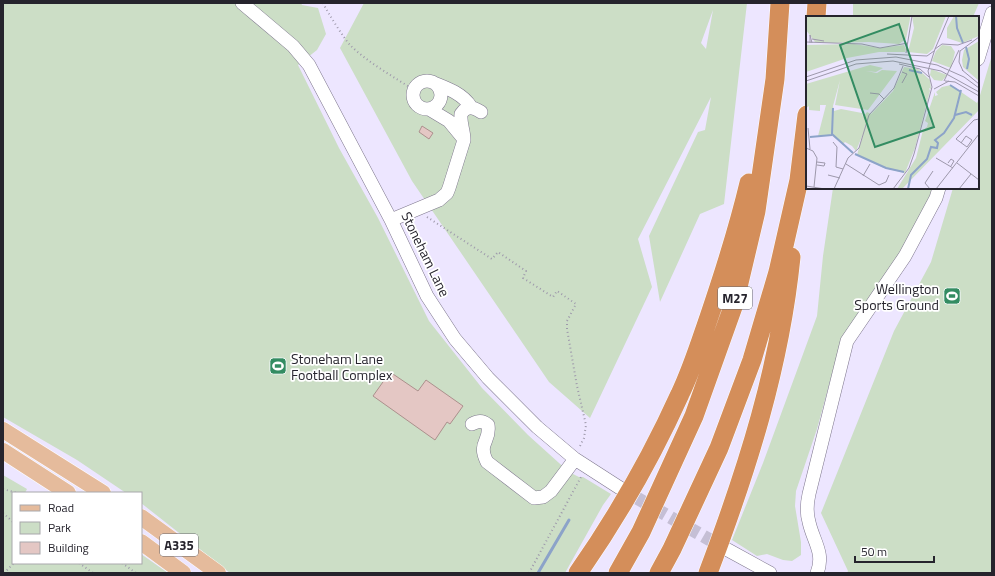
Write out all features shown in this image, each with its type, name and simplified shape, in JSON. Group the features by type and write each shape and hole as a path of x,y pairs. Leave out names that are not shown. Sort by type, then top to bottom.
{"highway":[{"name":"M27","path":"618,573 641,532 694,416 734,304 756,212 775,79 780,3"},
{"path":"816,16 817,3"},
{"name":"M27","path":"578,573 611,523 653,450 681,393 699,347 725,270 744,204 775,79"},
{"name":"M27","path":"708,573 734,503 759,425 778,346 790,274 806,124"},
{"name":"M27","path":"659,573 672,549 719,448 752,360 778,272 799,180"}],"main road":[{"path":"3,430 101,492"},
{"path":"3,451 66,492"},
{"name":"A335","path":"142,518 218,573"},
{"name":"A335","path":"142,543 183,573"}],"street":[{"name":"Stoneham Lane","path":"242,3 293,46 309,65 391,220 427,296 455,339 488,378 531,422 575,459 620,488"},
{"path":"979,56 992,13"},
{"path":"391,220 414,209 439,200 447,193 450,188 464,140 461,114 464,110 476,109 468,101 434,83 425,81 416,86 414,90 414,99 416,104 420,107 429,109 449,121 464,140"},
{"path":"429,109 437,105 441,97 440,89 434,83"},
{"path":"817,573 821,562 819,551 808,522 807,506 847,341 905,256 936,198 939,189"},
{"path":"472,424 477,421 484,422 488,426 489,431 483,446 483,454 487,462 534,498 544,497 551,491 575,459"},
{"path":"728,550 770,573"}],"path":[{"path":"323,3 326,10 350,45 378,67 414,90"},
{"path":"414,209 492,259 498,252 526,271 523,278 553,297 557,291 576,304 567,321 567,329 576,386 586,425 584,438 575,459"},
{"path":"529,573 587,467"},
{"path":"3,489 14,492"},
{"path":"3,514 12,521"},
{"path":"4,573 13,564"},
{"path":"80,564 93,573"},
{"path":"123,564 136,573"}],"green space":[{"path":"3,3 301,3 302,5 318,8 326,34 317,50 298,65 339,148 378,218 429,321 482,388 528,435 569,472 579,477 583,477 611,494 603,505 565,573 230,573 142,504 142,492 125,492 77,460 3,417"},
{"path":"364,3 747,3 724,204 700,214 660,302 649,236 698,132 705,130 711,97 638,239 652,287 590,418 549,382 412,181 340,48","holes":["713,10 706,49 701,43"]},
{"path":"853,3 979,3 973,16 853,16"},
{"name":"Wellington Sports Ground","path":"992,55 992,573 847,573 848,571 821,513 894,331 931,262 953,189 979,189 979,99"},
{"path":"833,189 932,189 930,197 893,267 841,341 817,429 796,491 795,506 801,542 801,555 792,561 783,560 767,554 757,556 732,540 763,463 817,316 823,256"},
{"path":"3,475 27,489 26,492 12,492 12,564 142,564 142,555 168,573 3,573"}],"building":[{"path":"422,126 433,133 429,139 419,132"},
{"path":"390,372 418,391 426,380 463,406 450,424 447,422 435,440 373,396"}],"waterway":[{"path":"538,573 569,520"}],"tunnel":[{"path":"621,489 724,548"}],"place":[{"name":"Wellington Sports Ground","path":"952,296"},
{"name":"Stoneham Lane Football Complex","path":"278,366"}]}
